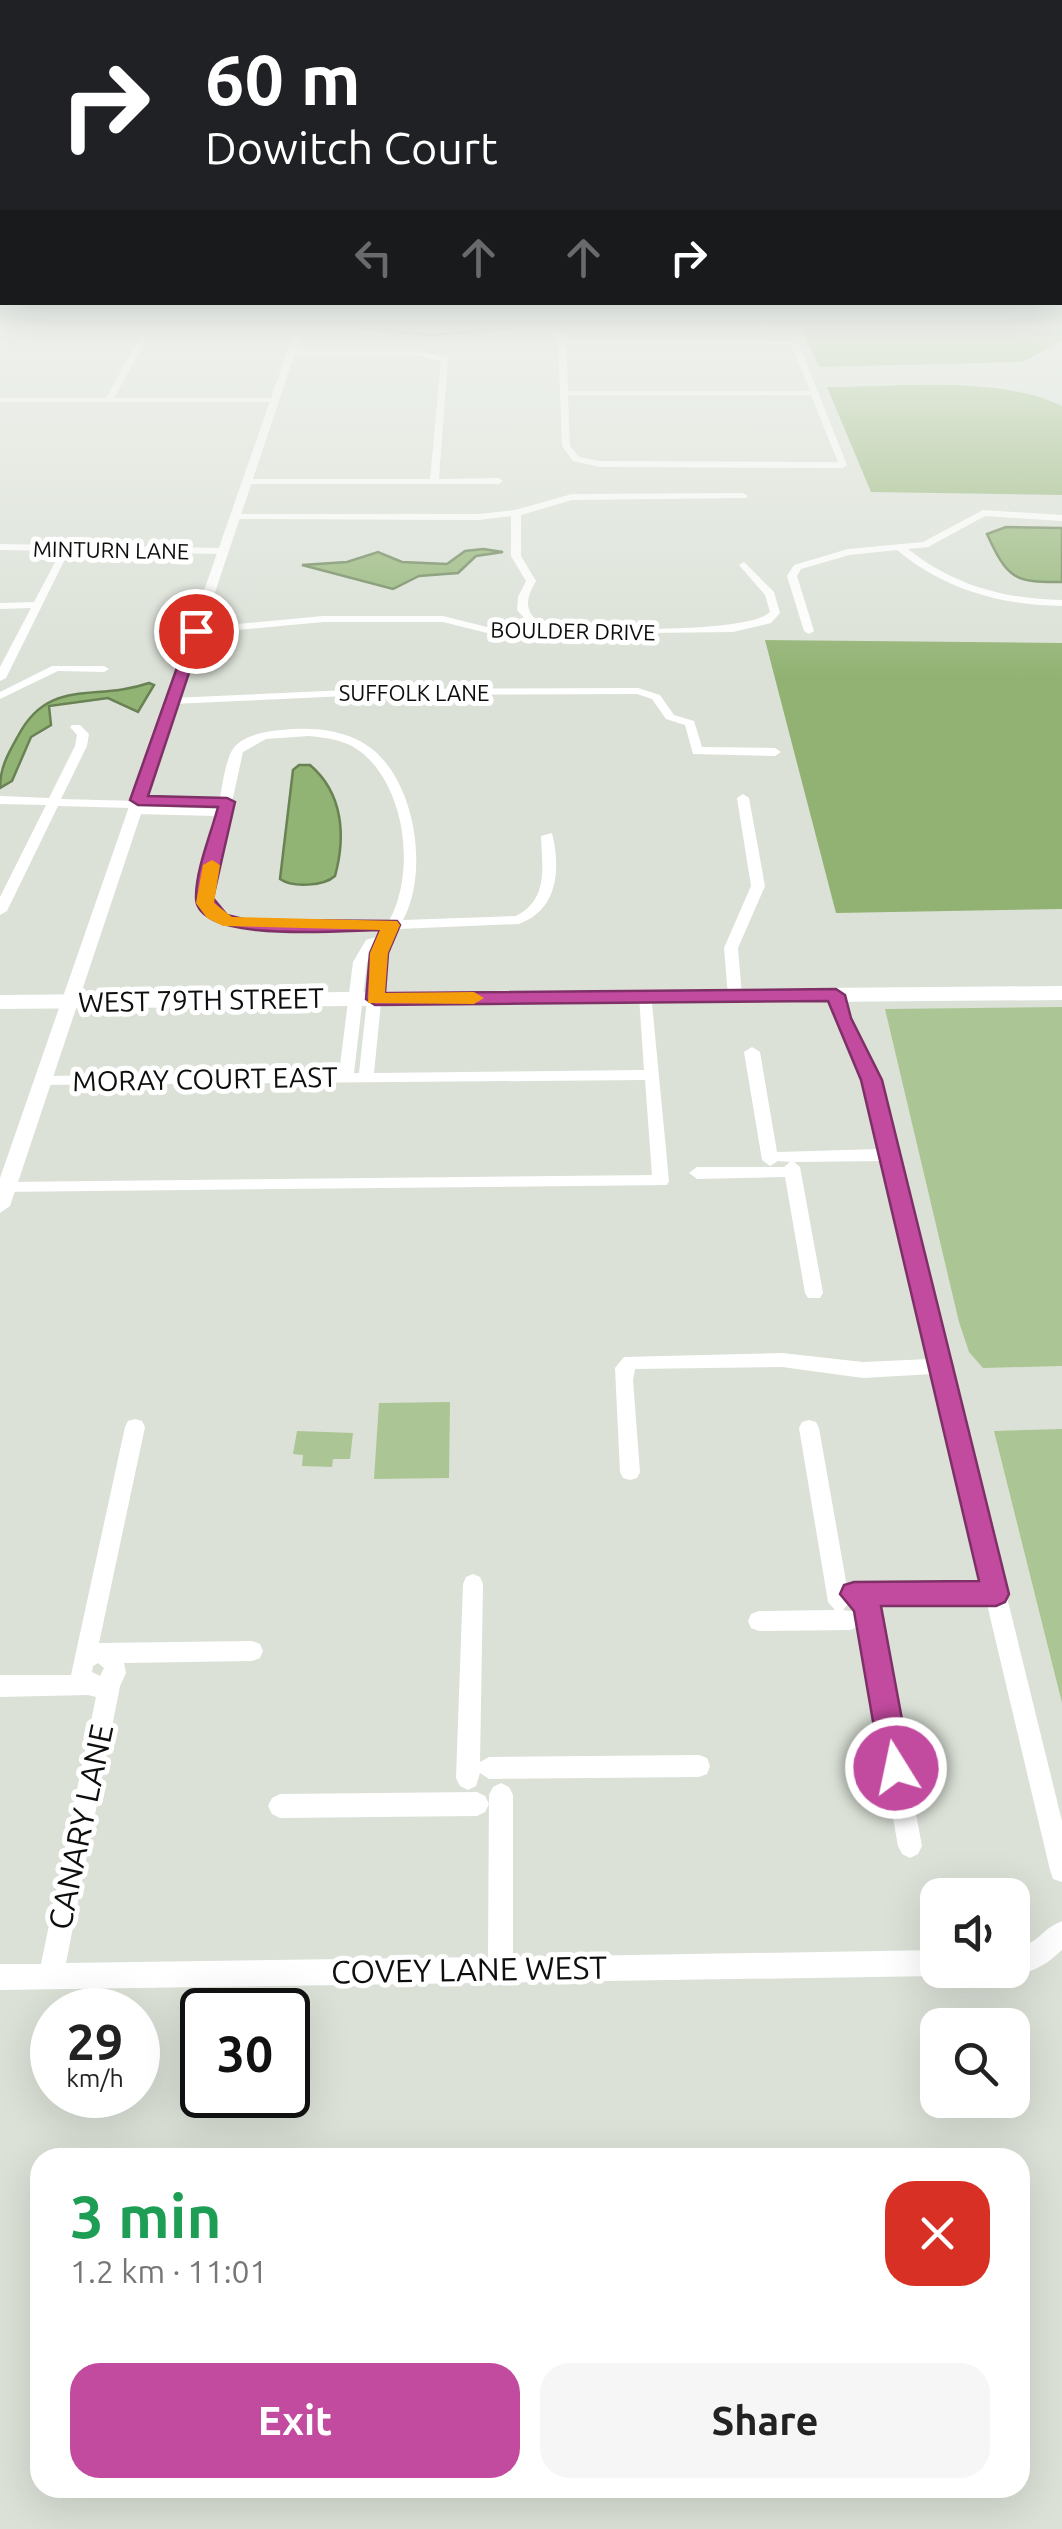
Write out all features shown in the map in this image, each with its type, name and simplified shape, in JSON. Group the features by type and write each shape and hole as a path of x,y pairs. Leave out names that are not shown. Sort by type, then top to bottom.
{"main road":[{"name":"WEST 79TH STREET","path":"0,1002 1062,993"}],"street":[{"path":"260,444 3,1197 342,1184 662,1181 646,996"},
{"path":"434,482 439,444"},
{"path":"566,444 575,458 600,464 843,465 835,444"},
{"path":"247,482 499,482"},
{"path":"235,516 516,513 572,496 742,496"},
{"path":"516,513 516,556 531,581 519,607 527,620 549,632"},
{"path":"810,631 792,576 797,567 848,552 925,545 982,513 1062,518"},
{"name":"MINTURN LANE","path":"0,548 65,552 223,551"},
{"path":"901,549 914,560 985,596 1062,603"},
{"path":"0,678 65,552"},
{"name":"BOULDER DRIVE","path":"196,631 324,618 443,619 491,632 711,631 772,618 775,611 770,594 744,565"},
{"path":"0,606 37,605"},
{"path":"0,696 56,668 80,665 104,669"},
{"name":"SUFFOLK LANE","path":"173,698 638,691 656,697 668,715 690,723 697,751 775,752"},
{"path":"0,912 83,740 76,727"},
{"path":"346,1077 387,932 404,902 409,851 402,804 392,780 351,737 326,732 285,733 261,736 237,751 204,898 216,916 247,926 387,932 498,924 528,916 548,896 546,836"},
{"path":"735,996 731,948 758,886 743,798"},
{"path":"0,800 226,808"},
{"path":"836,995 841,1018 869,1072 1062,1870"},
{"path":"365,999 366,1077"},
{"path":"752,1052 814,1293"},
{"name":"MORAY COURT EAST","path":"43,1081 652,1075"},
{"path":"698,1172 890,1155"},
{"path":"630,1472 624,1368 631,1362 782,1360 863,1370 941,1366"},
{"path":"92,1667 135,1427"},
{"path":"809,1428 910,1846"},
{"path":"473,1584 479,1773 466,1790 477,1804"},
{"path":"759,1621 853,1607 996,1594"},
{"path":"0,1686 92,1667 252,1650"},
{"name":"CANARY LANE","path":"50,1976 112,1678 101,1685 92,1667"},
{"path":"479,1773 699,1766"},
{"path":"479,1773 502,1779 500,1970"},
{"path":"280,1806 493,1804 501,1796"},
{"path":"1030,1958 1062,1933"},
{"name":"COVEY LANE WEST","path":"0,1977 920,1963"}],"shaded area":[{"path":"851,444 1062,444 1062,495 871,492"},
{"path":"1006,527 1062,528 1062,582 1022,579 1007,569 987,534"},
{"path":"465,551 503,552 476,556 458,573 419,576 393,589 302,565 347,562 378,552 402,562 447,564"},
{"path":"765,640 1062,643 1062,909 836,913"},
{"path":"154,685 138,712 108,698 49,706 51,725 31,737 12,781 0,788 11,749 30,718 44,706 74,694"},
{"path":"299,765 310,765 321,776 335,802 341,831 335,876 308,885 280,879 293,770"},
{"path":"1062,1007 1062,1366 983,1368 969,1352 959,1322 885,1009"},
{"path":"450,1402 449,1478 374,1479 379,1403"},
{"path":"1062,1429 1062,1703 994,1431"},
{"path":"297,1431 353,1433 350,1459 333,1459 332,1467 302,1466 303,1455 293,1454"}],"slow traffic":[{"path":"212,865 205,903 220,919 247,926 391,925 379,953 375,999 474,998"}],"route":[{"path":"196,631 138,800 227,802 204,898 208,910 220,919 247,926 391,925 379,953 375,999 836,995 841,1018 872,1080 996,1594 854,1594 866,1604 896,1768"}]}
